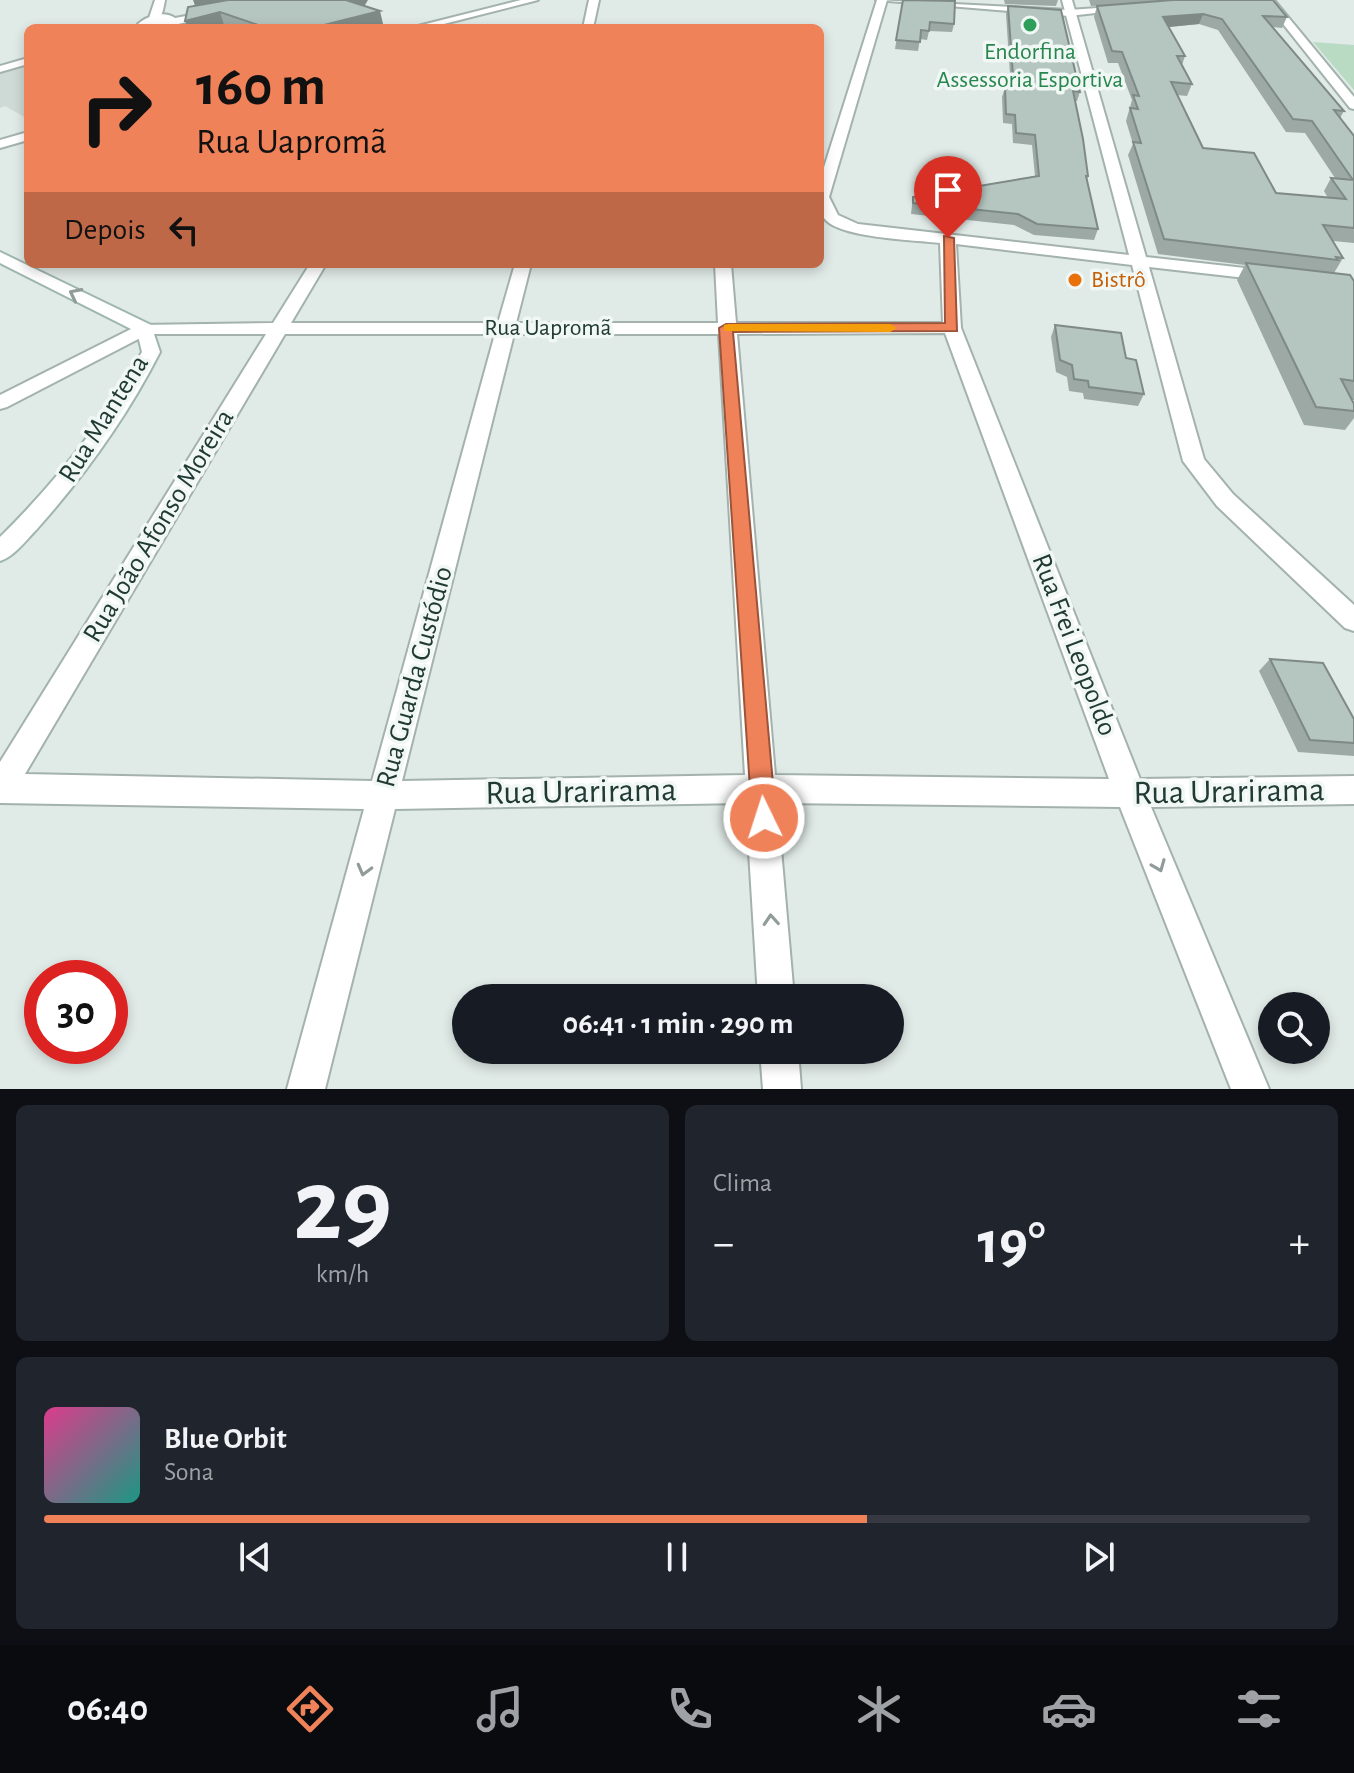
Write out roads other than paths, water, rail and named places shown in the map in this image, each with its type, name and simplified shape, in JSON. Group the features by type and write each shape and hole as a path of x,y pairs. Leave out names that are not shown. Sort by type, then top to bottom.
{"street":[{"path":"160,0 159,21 234,8"},
{"path":"433,24 533,0"},
{"path":"589,24 594,0"},
{"path":"824,187 838,120 881,0 1144,7"},
{"path":"1269,0 1354,105"},
{"path":"1068,6 1194,461 1225,500 1354,621"},
{"path":"466,24 472,15"},
{"path":"0,62 24,55"},
{"path":"0,69 24,62"},
{"path":"0,144 24,137"},
{"path":"824,201 832,218 855,228 1292,278"},
{"name":"Rua Frei Leopoldo","path":"948,238 952,328 1130,793 1250,1089"},
{"name":"Rua Mantena","path":"0,552 65,484 113,415 151,352 145,329 5,263"},
{"name":"Rua João Afonso Moreira","path":"0,789 316,268"},
{"name":"Rua Guarda Custódio","path":"306,1089 522,268"},
{"path":"723,268 775,984"},
{"name":"Rua Uapromã","path":"145,329 952,328"},
{"path":"0,403 145,329"},
{"name":"Rua Urarirama","path":"0,789 384,795 762,789 1130,793 1354,790"},
{"path":"780,1064 782,1089"}],"place":[{"name":"Endorfina Assessoria Esportiva","path":"1030,25"},
{"name":"Bistrô","path":"1075,280"}]}
